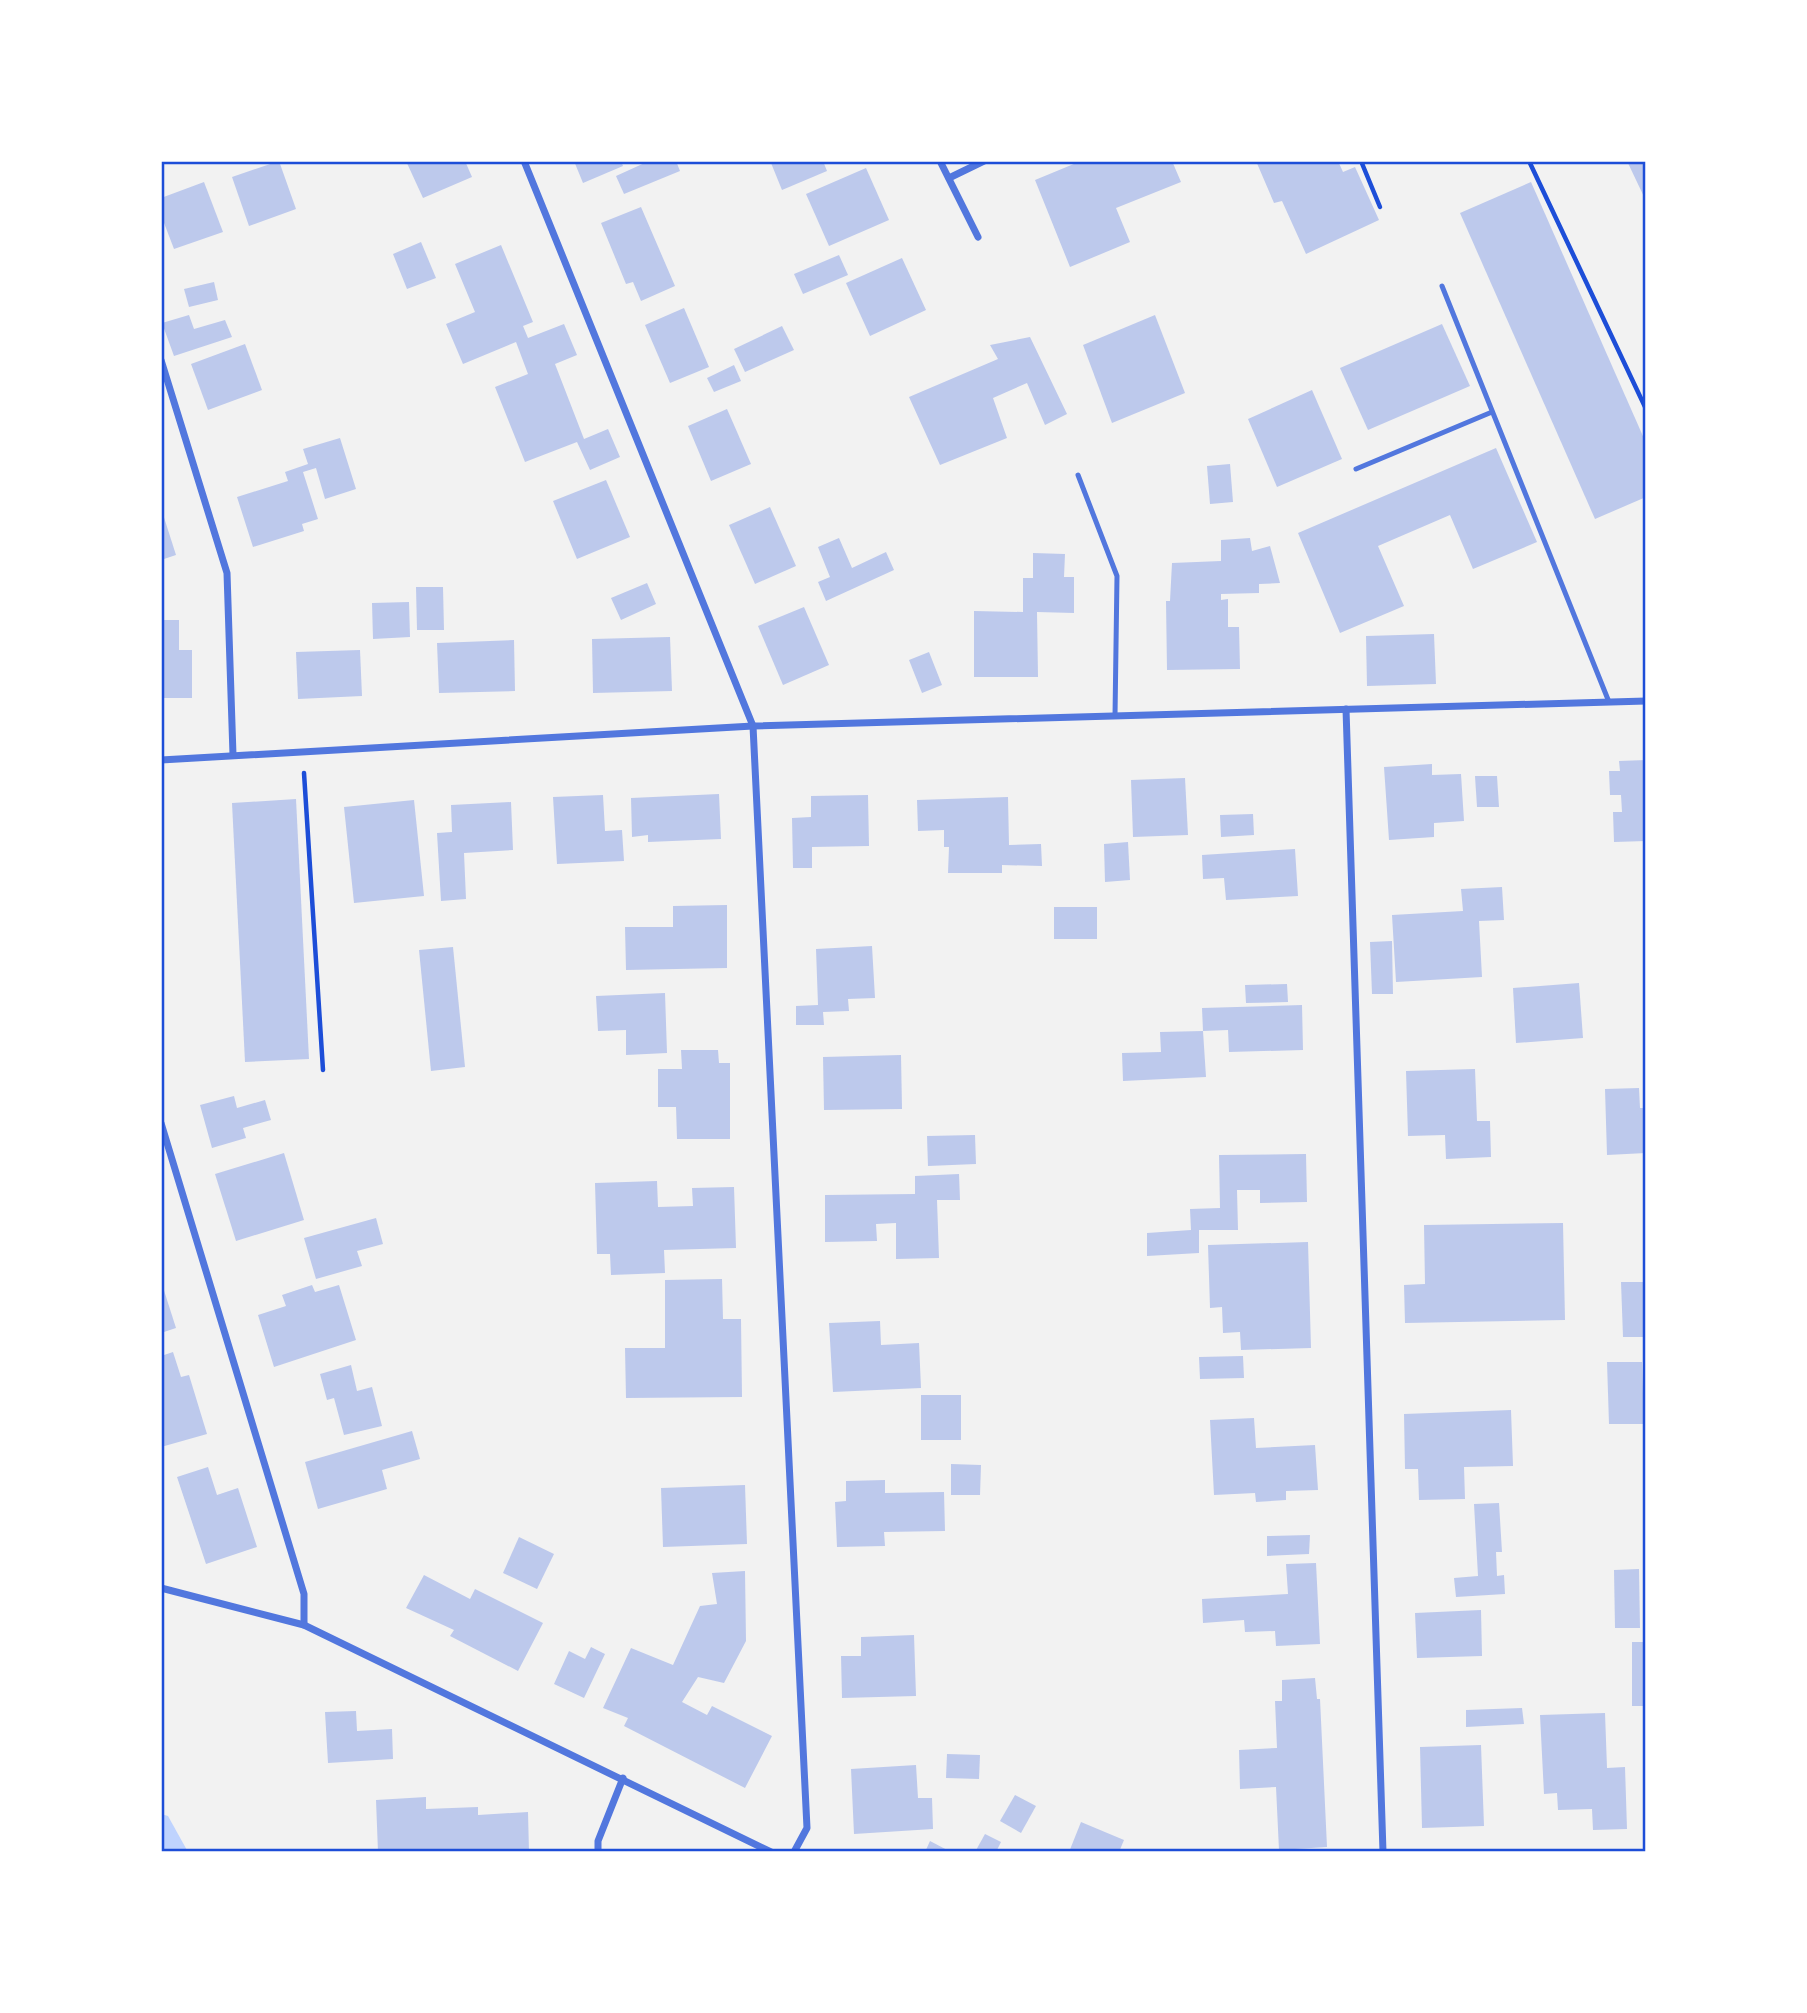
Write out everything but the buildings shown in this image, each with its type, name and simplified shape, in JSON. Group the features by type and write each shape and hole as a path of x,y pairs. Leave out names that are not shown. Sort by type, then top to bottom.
{"street":[{"path":"524,161 753,726 807,1828 794,1852"},
{"path":"940,161 978,237"},
{"path":"948,178 984,161"},
{"path":"161,360 227,573 233,755"},
{"path":"161,760 753,726 1646,701"},
{"path":"1346,709 1383,1852"},
{"path":"161,1123 304,1594 304,1625"},
{"path":"161,1588 304,1625 771,1852"},
{"path":"598,1852 598,1842 623,1778"}],"lane":[{"path":"1442,286 1609,702"},
{"path":"1356,469 1492,412"},
{"path":"1078,475 1118,576 1115,716"}],"path":[{"path":"1361,161 1380,207"},
{"path":"1529,161 1646,409"},
{"path":"303,752 323,1070"}],"water":[{"path":"161,1814 168,1816 188,1852 161,1852"}]}
